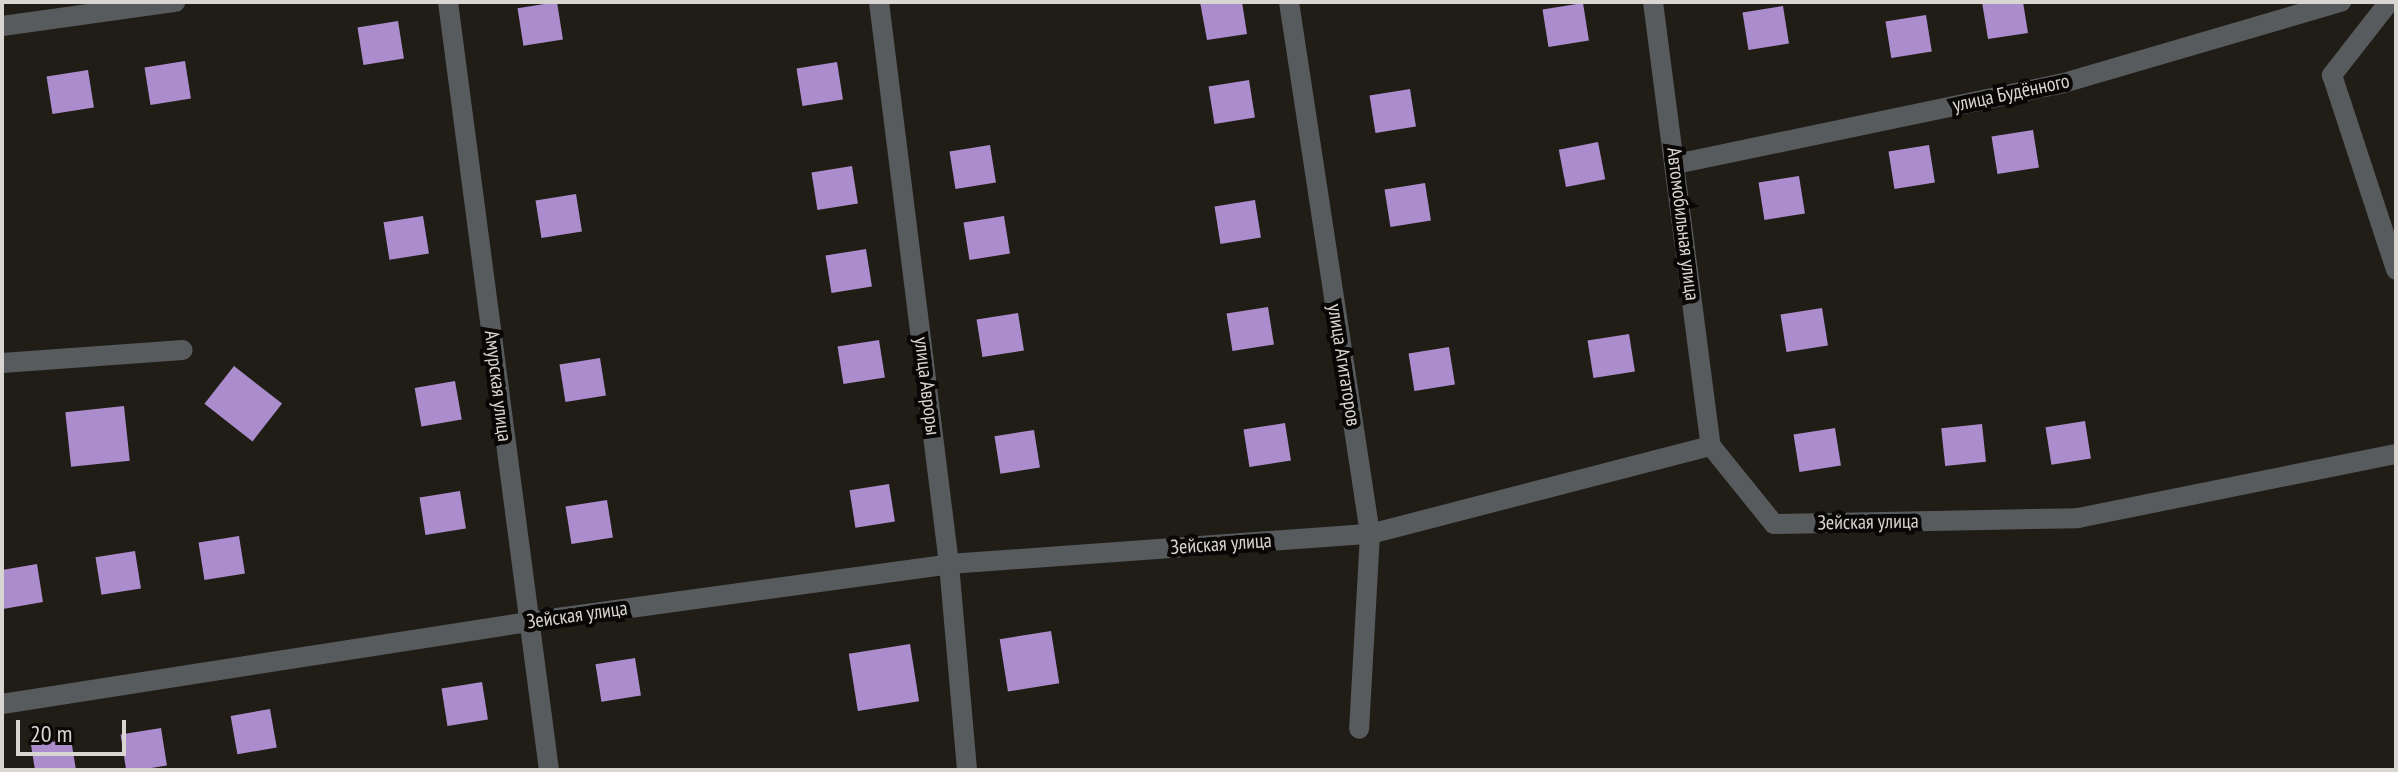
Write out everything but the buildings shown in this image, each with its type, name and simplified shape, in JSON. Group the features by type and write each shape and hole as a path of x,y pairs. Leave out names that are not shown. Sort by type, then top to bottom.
{"street":[{"path":"2,26 175,2"},
{"name":"Амурская улица","path":"448,2 549,770"},
{"name":"улица Авроры","path":"879,2 949,564 967,770"},
{"name":"улица Агитаторов","path":"1289,2 1370,534 1359,729"},
{"name":"Автомобильная улица","path":"1653,2 1711,446"},
{"name":"улица Будённого","path":"1676,164 2060,84 2341,2"},
{"path":"2389,2 2332,75 2396,270"},
{"path":"2,363 183,350"},
{"name":"Зейская улица","path":"2,704 528,622 949,564 1370,534 1711,446 1774,524 2078,518 2396,454"}]}
